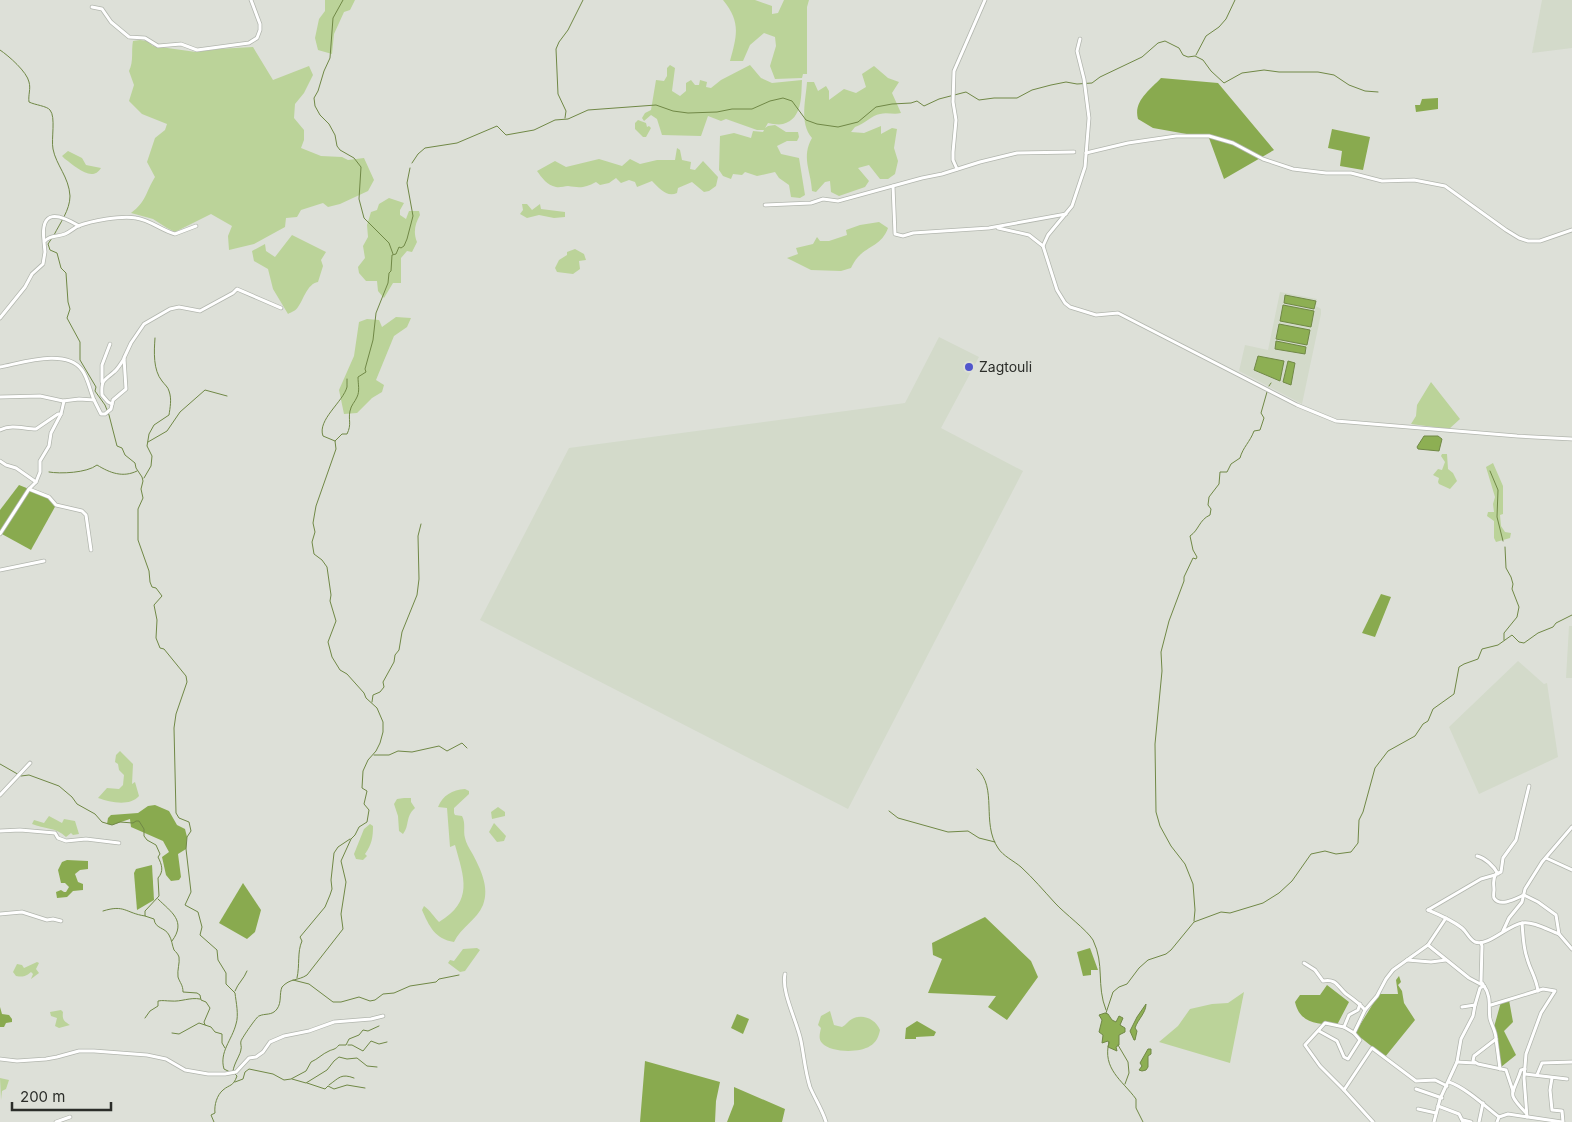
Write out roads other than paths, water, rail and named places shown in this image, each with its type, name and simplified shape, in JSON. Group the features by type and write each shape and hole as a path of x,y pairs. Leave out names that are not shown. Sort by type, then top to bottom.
{"street":[{"path":"92,7 102,9 111,22 129,37 146,38 158,46 181,44 197,50 249,44 257,38 260,24 252,0"},
{"path":"957,169 953,160 952,144 956,120 953,102 954,71 984,0"},
{"path":"1042,246 1048,235 1067,214 1077,195 1085,167 1089,118 1084,79 1077,51 1080,39"},
{"path":"1086,153 1176,136 1208,136 1232,143 1263,159 1293,169 1326,173 1351,173 1382,181 1414,180 1445,186 1513,234 1528,241 1540,241 1572,230"},
{"path":"765,205 811,203 823,199 838,201 1017,153 1074,152"},
{"path":"893,186 895,234 903,236 913,233 996,227 1067,214"},
{"path":"0,318 25,287 32,274 38,271 43,264 45,225 48,219 55,215 64,217 79,226"},
{"path":"44,242 50,237 67,234 79,226 124,217 136,218 152,223 165,231 175,234 196,226"},
{"path":"996,227 1029,235 1042,246 1062,299 1070,307 1096,316 1118,313 1328,419 1345,423 1572,439"},
{"path":"103,384 107,376 116,371 142,326 170,309 179,307 200,311 237,289 281,308"},
{"path":"110,344 102,365 102,396 112,404"},
{"path":"0,367 56,357 73,362 82,370 102,415 110,411 113,400 126,389 124,358"},
{"path":"0,396 40,396 64,401 94,400"},
{"path":"0,534 29,489 36,482 40,472 40,461 49,446 51,433 61,414 64,401"},
{"path":"0,430 5,427 38,428 58,414 61,414"},
{"path":"0,461 16,468 36,482"},
{"path":"29,489 49,497 56,505 82,511 86,515 91,550"},
{"path":"0,570 44,561"},
{"path":"0,795 30,764"},
{"path":"1529,786 1516,840 1504,858 1502,872 1481,879 1428,909 1464,930 1475,942 1481,942 1522,923 1529,923 1559,934 1572,949"},
{"path":"1503,931 1509,918 1523,901 1525,889 1545,858 1572,827"},
{"path":"0,831 40,831 55,833 58,838 66,841 86,839 119,843"},
{"path":"1477,856 1480,856 1493,866 1497,874"},
{"path":"1545,858 1572,870"},
{"path":"1497,874 1493,881 1494,897 1496,899 1503,902 1524,895 1538,902 1556,915 1559,934"},
{"path":"0,914 22,912 47,920 53,918 60,921"},
{"path":"1354,1033 1365,1010 1378,996 1386,979 1393,970 1428,944 1446,918"},
{"path":"1522,923 1525,954 1531,970 1534,972 1538,991"},
{"path":"1481,942 1483,969 1481,982 1488,990 1490,1017 1495,1033 1500,1069"},
{"path":"1428,944 1473,981 1484,985"},
{"path":"1406,960 1430,962 1446,960"},
{"path":"1304,963 1315,970 1323,981 1340,984 1345,993 1365,1010"},
{"path":"785,974 783,984 801,1040 808,1080 826,1122"},
{"path":"1434,1122 1438,1106 1457,1062 1461,1039 1473,1016 1474,1005 1480,988 1484,985"},
{"path":"1490,1005 1538,991 1555,991 1542,1011 1526,1054 1524,1069 1526,1115"},
{"path":"1344,1027 1349,1015 1358,1010 1360,1004"},
{"path":"1462,1007 1474,1005"},
{"path":"0,1060 46,1059 80,1051 94,1051 147,1055 166,1059 185,1070 208,1074 225,1074 236,1072 249,1058 256,1057 263,1052 270,1042 284,1036 309,1031 334,1022 371,1019 383,1016"},
{"path":"1319,1031 1337,1041 1344,1057 1347,1059 1360,1040 1354,1033 1344,1027 1325,1023 1305,1046 1320,1066 1344,1090 1370,1121"},
{"path":"1476,1063 1473,1061 1474,1056 1496,1039"},
{"path":"1344,1090 1372,1048 1416,1081 1435,1080 1461,1087 1466,1093 1483,1103 1499,1117"},
{"path":"1457,1062 1476,1063 1507,1072 1513,1091"},
{"path":"1537,1075 1542,1063 1572,1062"},
{"path":"1524,1069 1521,1070 1513,1091 1512,1100 1526,1115"},
{"path":"1525,1074 1567,1079"},
{"path":"1497,1122 1499,1117 1508,1114 1526,1115 1562,1122 1562,1111 1552,1110 1550,1090 1552,1078"},
{"path":"1416,1089 1442,1098"},
{"path":"1479,1122 1483,1103"},
{"path":"1438,1106 1459,1114 1463,1121 1471,1122"},
{"path":"1418,1108 1436,1113"},
{"path":"56,1122 70,1117"}],"waterway":[{"path":"343,0 333,18 330,58 314,98 315,106 320,115 329,124 340,150 354,158 361,167 359,199 364,218 389,243 393,254"},
{"path":"565,118 566,111 558,94 556,49 583,0"},
{"path":"1196,55 1206,36 1219,27 1226,19 1235,0"},
{"path":"412,163 425,148 457,143 497,126 506,135 534,130 555,120 568,119 588,110 656,105 673,111 688,113 717,112 732,109 752,109 770,101 783,98 792,101 806,120 817,124 838,127 858,122 876,107 917,101 924,106 939,99 966,92 979,100 1017,98 1032,90 1051,85 1066,82 1077,84 1092,83 1100,77 1142,57 1158,43 1165,41 1179,48 1183,55 1188,57 1195,56 1203,60 1211,71 1224,83 1242,73 1264,70 1318,72 1334,75 1349,85 1365,91 1378,92"},
{"path":"0,50 17,64 28,78 30,87 29,102 46,107 52,113 53,149 67,183 70,196 67,211 54,235"},
{"path":"233,1071 241,1051 241,1041 255,1019 261,1015 271,1014 277,1009 282,987 288,982 307,975 343,929 341,914 346,882 341,861 351,839 359,827 367,822 369,810 364,804 367,791 362,788 363,771 380,743 383,722 377,708 366,698 364,693 347,674 340,670 332,657 328,642 336,621 330,601 331,595 327,567 314,554 312,542 315,532 313,523 316,506 336,449 335,441 342,434 347,434 351,409 358,392 358,377 366,372 365,369 373,340 376,313 388,283 392,255 396,254 399,247 404,246 407,239 413,216 407,183 410,168"},
{"path":"52,238 48,244 50,250 57,253 61,268 66,273 70,309 67,318 80,342 80,360 96,387 95,391 105,405 117,446 122,448 125,455 135,463 142,477 141,489 143,498 138,509 138,540 149,571 152,587 156,588 162,596 154,605 157,620 156,638 160,648 164,649 186,676 187,682 176,714 174,728 176,813 179,818 189,822 191,831 187,837 186,849 191,892 185,905 198,912 202,927 200,935 217,950 218,960 226,973 226,984 235,993 237,1020 223,1057 224,1069 230,1072"},
{"path":"144,478 151,466 152,456 147,446 149,434 154,425 169,415 170,403 169,390 157,372 154,355 155,338"},
{"path":"335,441 323,436 322,430 327,417 345,393 347,379"},
{"path":"148,442 167,431 180,412 205,390 227,396"},
{"path":"1194,921 1193,884 1185,864 1171,846 1160,826 1156,812 1155,744 1162,671 1161,652 1184,577 1193,558 1196,559 1197,557 1193,550 1190,536 1206,517 1210,515 1209,497 1219,484 1220,472 1227,472 1231,464 1240,458 1254,431 1260,430 1264,418 1261,413 1267,392"},
{"path":"49,472 66,473 87,470 97,465 117,474 137,471"},
{"path":"1490,471 1498,490 1497,517 1503,541"},
{"path":"372,702 373,695 380,692 384,687 383,682 399,650 402,632 417,595 419,579 418,536 421,524"},
{"path":"1504,640 1504,633 1517,617 1519,607 1512,589 1511,577 1506,568 1505,547"},
{"path":"1106,1013 1113,992 1127,984 1139,968 1148,960 1166,954 1171,950 1194,922 1221,912 1230,913 1263,903 1279,893 1292,881 1311,854 1325,851 1336,854 1351,852 1358,843 1359,820 1375,768 1388,751 1415,736 1423,724 1428,721 1433,709 1454,694 1459,667 1478,659 1482,649 1498,645 1512,635 1519,642 1524,643 1538,633 1553,627 1556,623 1572,615"},
{"path":"374,755 389,755 398,751 412,752 439,746 447,751 462,743 467,748"},
{"path":"0,764 21,776 29,775 59,786 77,804 95,814 102,822 112,825 120,822 133,823 139,821 144,829 144,836 156,845 160,854 158,857 162,868 158,878 159,896 145,911 145,916 154,919 156,925 169,935 174,950 179,957 178,977 183,992 197,993 200,995 201,1000 206,1002 210,1008 204,1022 205,1025 211,1027 215,1032 222,1034 222,1043 225,1048"},
{"path":"977,769 987,785 990,828 998,848 1025,871 1093,940 1099,958 1101,992 1106,1010"},
{"path":"889,811 898,818 948,832 968,831 979,838 995,842"},
{"path":"297,978 302,941 300,937 325,907 332,889 334,853 338,847 350,839"},
{"path":"158,899 176,917 178,922 178,928 172,941"},
{"path":"103,911 116,908 145,916"},
{"path":"235,991 247,971"},
{"path":"293,980 309,984 333,1002 341,1002 359,997 370,1001 375,1000 383,994 394,993 410,986 436,982 439,979 459,975"},
{"path":"145,1018 150,1011 158,1006 158,1001 200,999"},
{"path":"172,1033 179,1034 199,1023 205,1025"},
{"path":"235,1082 243,1079 245,1072 249,1069 273,1074 284,1080 291,1079 306,1071 311,1062 339,1045 346,1045 349,1039 359,1035 363,1030 368,1031 379,1026"},
{"path":"348,1045 363,1051 371,1041 379,1044 387,1042"},
{"path":"1109,1042 1108,1060 1119,1080 1136,1099 1136,1108 1143,1122"},
{"path":"1118,1045 1128,1062 1129,1073 1125,1084"},
{"path":"292,1079 306,1083 327,1070 339,1057 347,1059 357,1058 367,1066 377,1067"},
{"path":"214,1122 211,1115 215,1113 218,1097 223,1090 234,1082 237,1076 234,1073"},
{"path":"329,1085 343,1076 354,1078"},
{"path":"307,1083 325,1089 328,1086 334,1089 347,1085 365,1088"}],"place":[{"name":"Zagtouli","path":"969,367"}]}
